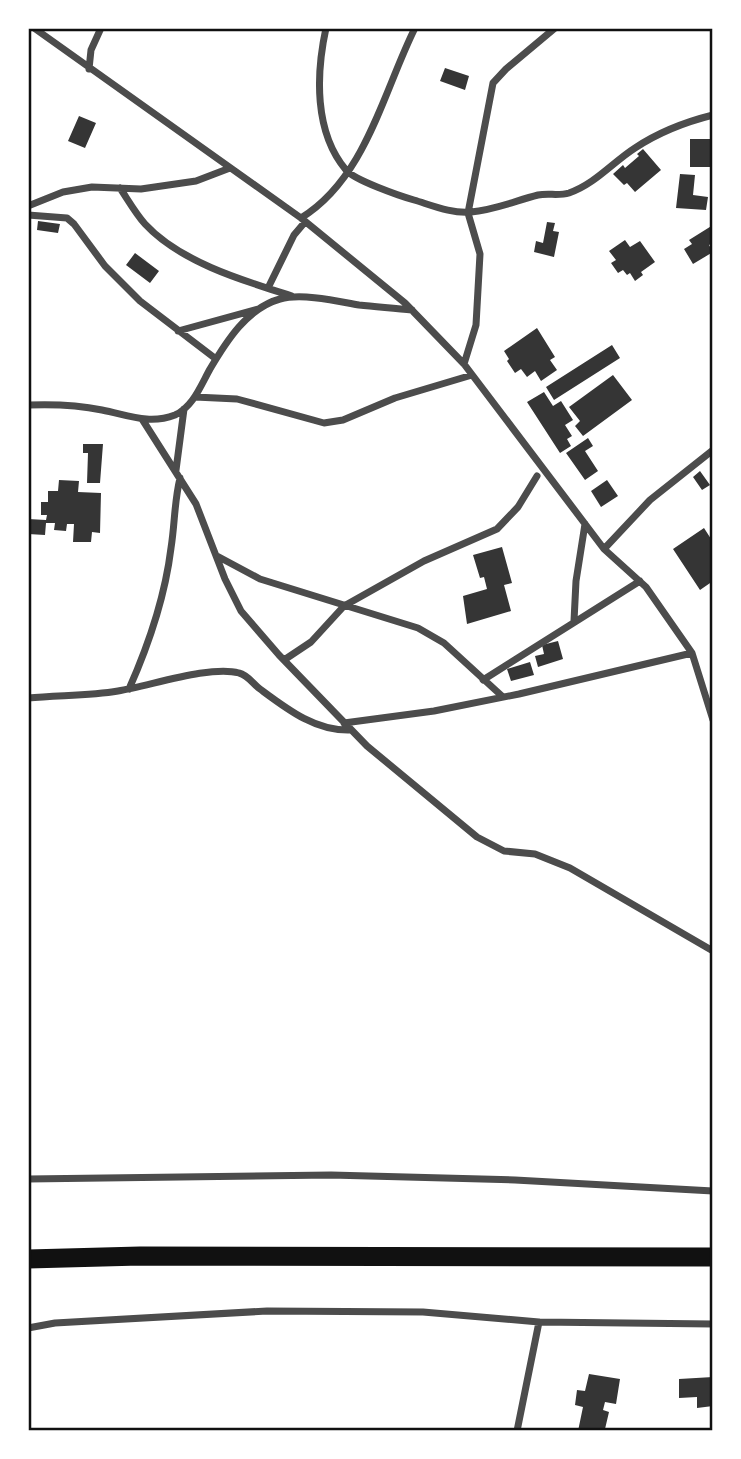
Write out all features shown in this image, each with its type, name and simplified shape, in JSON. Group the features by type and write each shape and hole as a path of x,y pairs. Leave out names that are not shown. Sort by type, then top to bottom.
{"highway":[{"path":"28,1259 140,1255 713,1257"}],"street":[{"path":"34,28 303,220 412,310 464,364 604,548 640,581 692,653 713,718"},
{"path":"89,69 91,50 101,28"},
{"path":"326,28 320,81 325,133 347,172 396,195 442,209 468,213 510,205 538,195 569,193 600,175 634,148 684,122 713,115"},
{"path":"268,288 303,220 339,186 368,138 398,62 415,28"},
{"path":"464,364 476,325 480,254 468,213 493,83 555,28"},
{"path":"28,206 63,192 92,187 141,189 196,181 230,168"},
{"path":"120,188 145,224 172,248 268,288 300,298"},
{"path":"28,215 67,218 105,266 140,301 216,359"},
{"path":"28,405 50,404 103,410 132,419 158,420 178,414 184,409 195,397 240,324 280,298 324,298 412,310"},
{"path":"178,331 260,309"},
{"path":"195,397 237,399 324,423 343,420 395,398 472,375"},
{"path":"129,689 152,633 165,584 172,546 184,409"},
{"path":"142,419 196,504 241,611 367,746 477,837 504,851 535,854 570,868 713,951"},
{"path":"604,548 650,500 713,450"},
{"path":"284,660 311,642 344,606 424,561 496,529 518,507 537,476"},
{"path":"574,621 576,581 585,524"},
{"path":"216,556 260,579 418,628 444,643 503,697"},
{"path":"483,680 640,581"},
{"path":"344,723 434,711 692,653"},
{"path":"28,698 129,689 217,672 241,673 289,711 320,726 350,730"},
{"path":"28,1179 331,1175 515,1180 713,1191"},
{"path":"28,1328 55,1323 267,1311 423,1311 539,1322 713,1324"},
{"path":"517,1431 539,1322"}],"building":[{"path":"445,68 469,76 465,90 440,81"},
{"path":"79,116 96,123 85,148 68,141"},
{"path":"690,139 713,139 713,167 690,167"},
{"path":"643,149 661,170 635,192 613,174 623,165 625,168"},
{"path":"680,174 695,175 693,195 708,197 706,210 676,208"},
{"path":"38,221 60,224 58,233 37,230"},
{"path":"547,222 555,223 553,231 559,232 554,257 534,252 536,241 543,243"},
{"path":"713,225 713,243 709,245 713,252 693,264 684,249 692,244 689,240"},
{"path":"625,240 630,247 640,241 655,262 641,272 643,275 635,281 630,273 627,275 623,270 618,273 611,263 616,260 609,251"},
{"path":"135,253 159,271 150,283 126,265"},
{"path":"537,328 555,357 550,360 557,370 541,381 535,371 527,377 521,369 515,373 504,351"},
{"path":"612,345 620,358 554,400 546,387"},
{"path":"613,375 632,400 583,436 575,426 580,421 569,407"},
{"path":"544,392 553,406 561,401 573,420 565,425 572,436 567,439 571,446 560,453 527,402"},
{"path":"588,438 593,446 585,451 598,471 585,480 566,453"},
{"path":"83,444 103,444 100,483 87,483 88,453 83,453"},
{"path":"700,471 710,485 702,490 693,477"},
{"path":"59,480 79,481 78,492 101,493 100,533 92,532 91,542 73,542 74,524 67,524 66,531 54,530 55,523 46,523 45,535 28,534 28,519 46,520 47,515 41,515 41,502 48,502 48,491 58,491"},
{"path":"607,480 618,496 601,507 591,491"},
{"path":"704,528 713,542 713,581 700,590 673,549"},
{"path":"502,547 512,583 504,585 511,611 467,624 463,596 487,589 484,577 480,578 473,555"},
{"path":"558,641 563,659 538,667 535,656 544,654 542,645"},
{"path":"530,662 534,675 511,681 507,669"},
{"path":"589,1374 620,1379 616,1404 605,1402 603,1410 609,1412 605,1429 578,1431 583,1407 575,1405 577,1390 585,1391"},
{"path":"713,1377 713,1406 697,1408 697,1397 679,1398 679,1379"}]}
